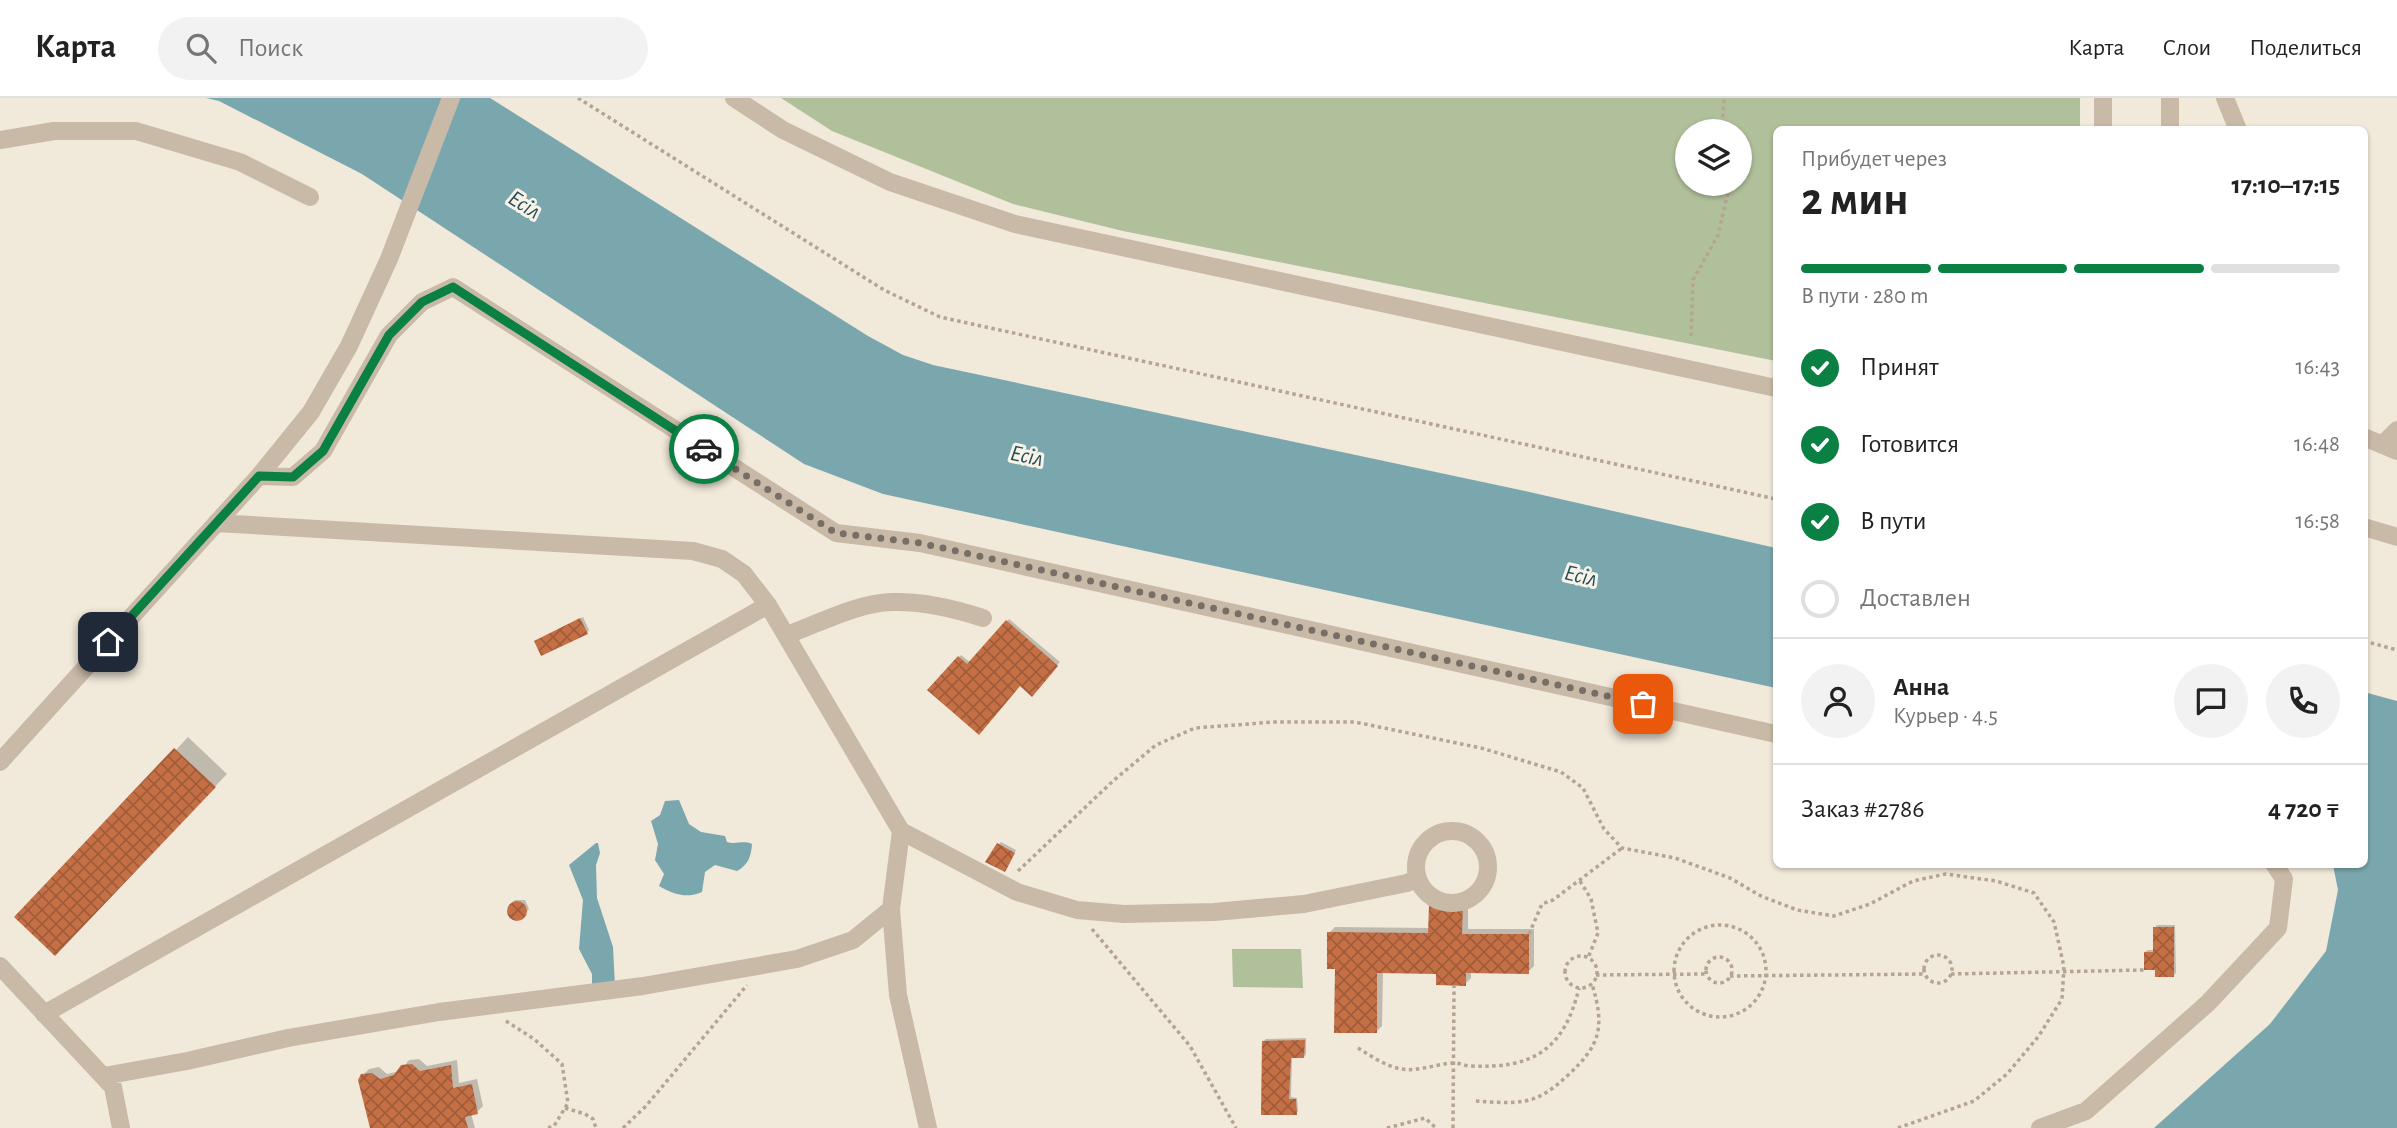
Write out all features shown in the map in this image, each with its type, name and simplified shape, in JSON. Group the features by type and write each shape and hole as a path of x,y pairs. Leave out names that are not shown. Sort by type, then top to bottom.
{"street":[{"path":"0,762 259,476 311,412 349,346 389,259 451,98"},
{"path":"734,98 783,130 890,182 1015,225 1773,387"},
{"path":"2103,98 2103,126"},
{"path":"2170,98 2170,126"},
{"path":"2225,98 2236,126"},
{"path":"0,140 54,131 136,131 240,162 310,197"},
{"path":"259,476 293,477 323,451 389,335 422,302 453,287 836,533 920,543 1773,733"},
{"path":"2368,439 2389,448 2397,430"},
{"path":"216,523 693,551 722,559 744,574 768,605 901,831 1017,892 1077,910 1124,914 1214,912 1304,904 1407,883 1417,878"},
{"path":"2368,528 2397,537"},
{"path":"787,635 854,610 889,602 947,606 983,618"},
{"path":"44,1014 768,605"},
{"path":"901,831 891,909 898,995 928,1128"},
{"path":"1446,831 1467,833 1483,847 1489,866 1483,886 1468,900 1447,903 1428,895 1417,878 1416,857 1427,839 1446,831"},
{"path":"2040,1128 2085,1111 2208,1003 2278,928 2284,879 2277,868"},
{"path":"104,1076 288,1038 475,1008 643,986 797,959 853,940 891,909"},
{"path":"0,966 113,1087 121,1128"}],"path":[{"path":"578,98 884,290 940,317 1773,498"},
{"path":"1723,119 1724,98"},
{"path":"1690,336 1693,280 1718,235 1728,196"},
{"path":"2368,642 2397,650"},
{"path":"1004,885 1113,781 1156,745 1195,728 1274,722 1355,722 1481,748 1561,772 1583,788 1604,829 1622,848 1675,858 1730,877 1761,896 1797,910 1834,916 1870,904 1913,881 1946,874 1996,881 2034,893 2054,922 2064,972 2062,999 2038,1037 2007,1074 1974,1101 1898,1128"},
{"path":"1529,934 1542,904 1553,900 1622,848"},
{"path":"1580,881 1591,899 1598,933 1588,958"},
{"path":"1077,910 1190,1046 1236,1128"},
{"path":"1720,925 1735,928 1748,935 1761,953 1765,975 1762,990 1753,1003 1741,1012 1727,1017 1712,1017 1697,1012 1685,1002 1677,989 1675,959 1681,946 1692,935 1705,928 1720,925"},
{"path":"1938,955 1946,958 1951,965 1951,974 1946,981 1930,981 1925,974 1924,965 1930,958 1938,955"},
{"path":"1578,957 1588,958 1595,965 1597,975 1592,984 1579,988 1573,987 1566,980 1565,970 1569,961 1578,957"},
{"path":"1721,957 1729,962 1732,970 1730,976 1721,983 1712,982 1706,974 1706,965 1712,958 1721,957"},
{"path":"623,1128 646,1106 743,992 760,966"},
{"path":"1951,974 2144,970"},
{"path":"1597,975 1706,974"},
{"path":"1730,976 1925,974"},
{"path":"1476,1101 1525,1101 1550,1091 1577,1067 1593,1049 1599,1027 1599,1007 1592,984"},
{"path":"1453,1128 1454,985"},
{"path":"1358,1048 1386,1065 1412,1070 1453,1063 1468,1066 1502,1065 1532,1060 1563,1031 1572,1013 1579,988"},
{"path":"475,1008 501,1018 534,1039 562,1064 568,1103 554,1125 548,1128"},
{"path":"565,1108 593,1119 596,1128"},
{"path":"1387,1128 1424,1118 1436,1128"}],"green space":[{"path":"781,98 2080,98 2080,126 1773,126 1773,360 1123,231 1013,204 832,131"},
{"path":"1232,949 1301,949 1303,988 1233,987"}],"water":[{"name":"Есіл","path":"206,98 490,98 868,336 903,355 933,365 1525,491 1773,547 1773,687 883,494 804,464 362,174 219,101"},
{"path":"2368,693 2397,701 2397,1128 2154,1128 2270,1024 2326,951 2338,890 2334,868 2368,868"},
{"path":"679,800 689,824 701,832 725,836 730,843 752,844 748,860 741,869 737,871 715,865 705,872 702,892 690,895 675,893 659,886 664,874 655,860 658,844 651,821 660,815 665,801"},
{"path":"596,843 600,853 596,865 597,898 613,947 615,986 592,988 592,974 579,949 583,900 569,865"}],"building":[{"path":"580,618 588,634 541,656 534,641"},
{"path":"1006,620 1058,666 1032,697 1020,686 979,735 927,690 958,656 967,664"},
{"path":"174,748 216,787 55,956 14,917"},
{"path":"997,843 1015,853 1005,872 985,862"},
{"path":"513,901 521,901 527,911 521,921 513,921 507,915 507,907"},
{"path":"1429,905 1463,905 1462,934 1529,934 1529,974 1466,973 1466,986 1436,985 1436,974 1377,973 1377,1033 1334,1033 1335,969 1327,969 1327,932 1428,933"},
{"path":"2153,927 2174,927 2174,977 2155,977 2155,970 2144,970 2144,952 2153,952"},
{"path":"1305,1040 1304,1058 1291,1058 1289,1099 1296,1099 1297,1115 1261,1115 1262,1041"},
{"path":"412,1064 420,1071 451,1065 453,1088 472,1084 478,1114 465,1117 468,1128 370,1128 358,1080 361,1074 372,1073 380,1079 394,1075 401,1065"}],"way so far":[{"path":"704,449 836,533 920,543 1643,704"}],"route":[{"path":"108,642 259,476 293,477 323,451 389,335 422,302 453,287 704,449"}]}
